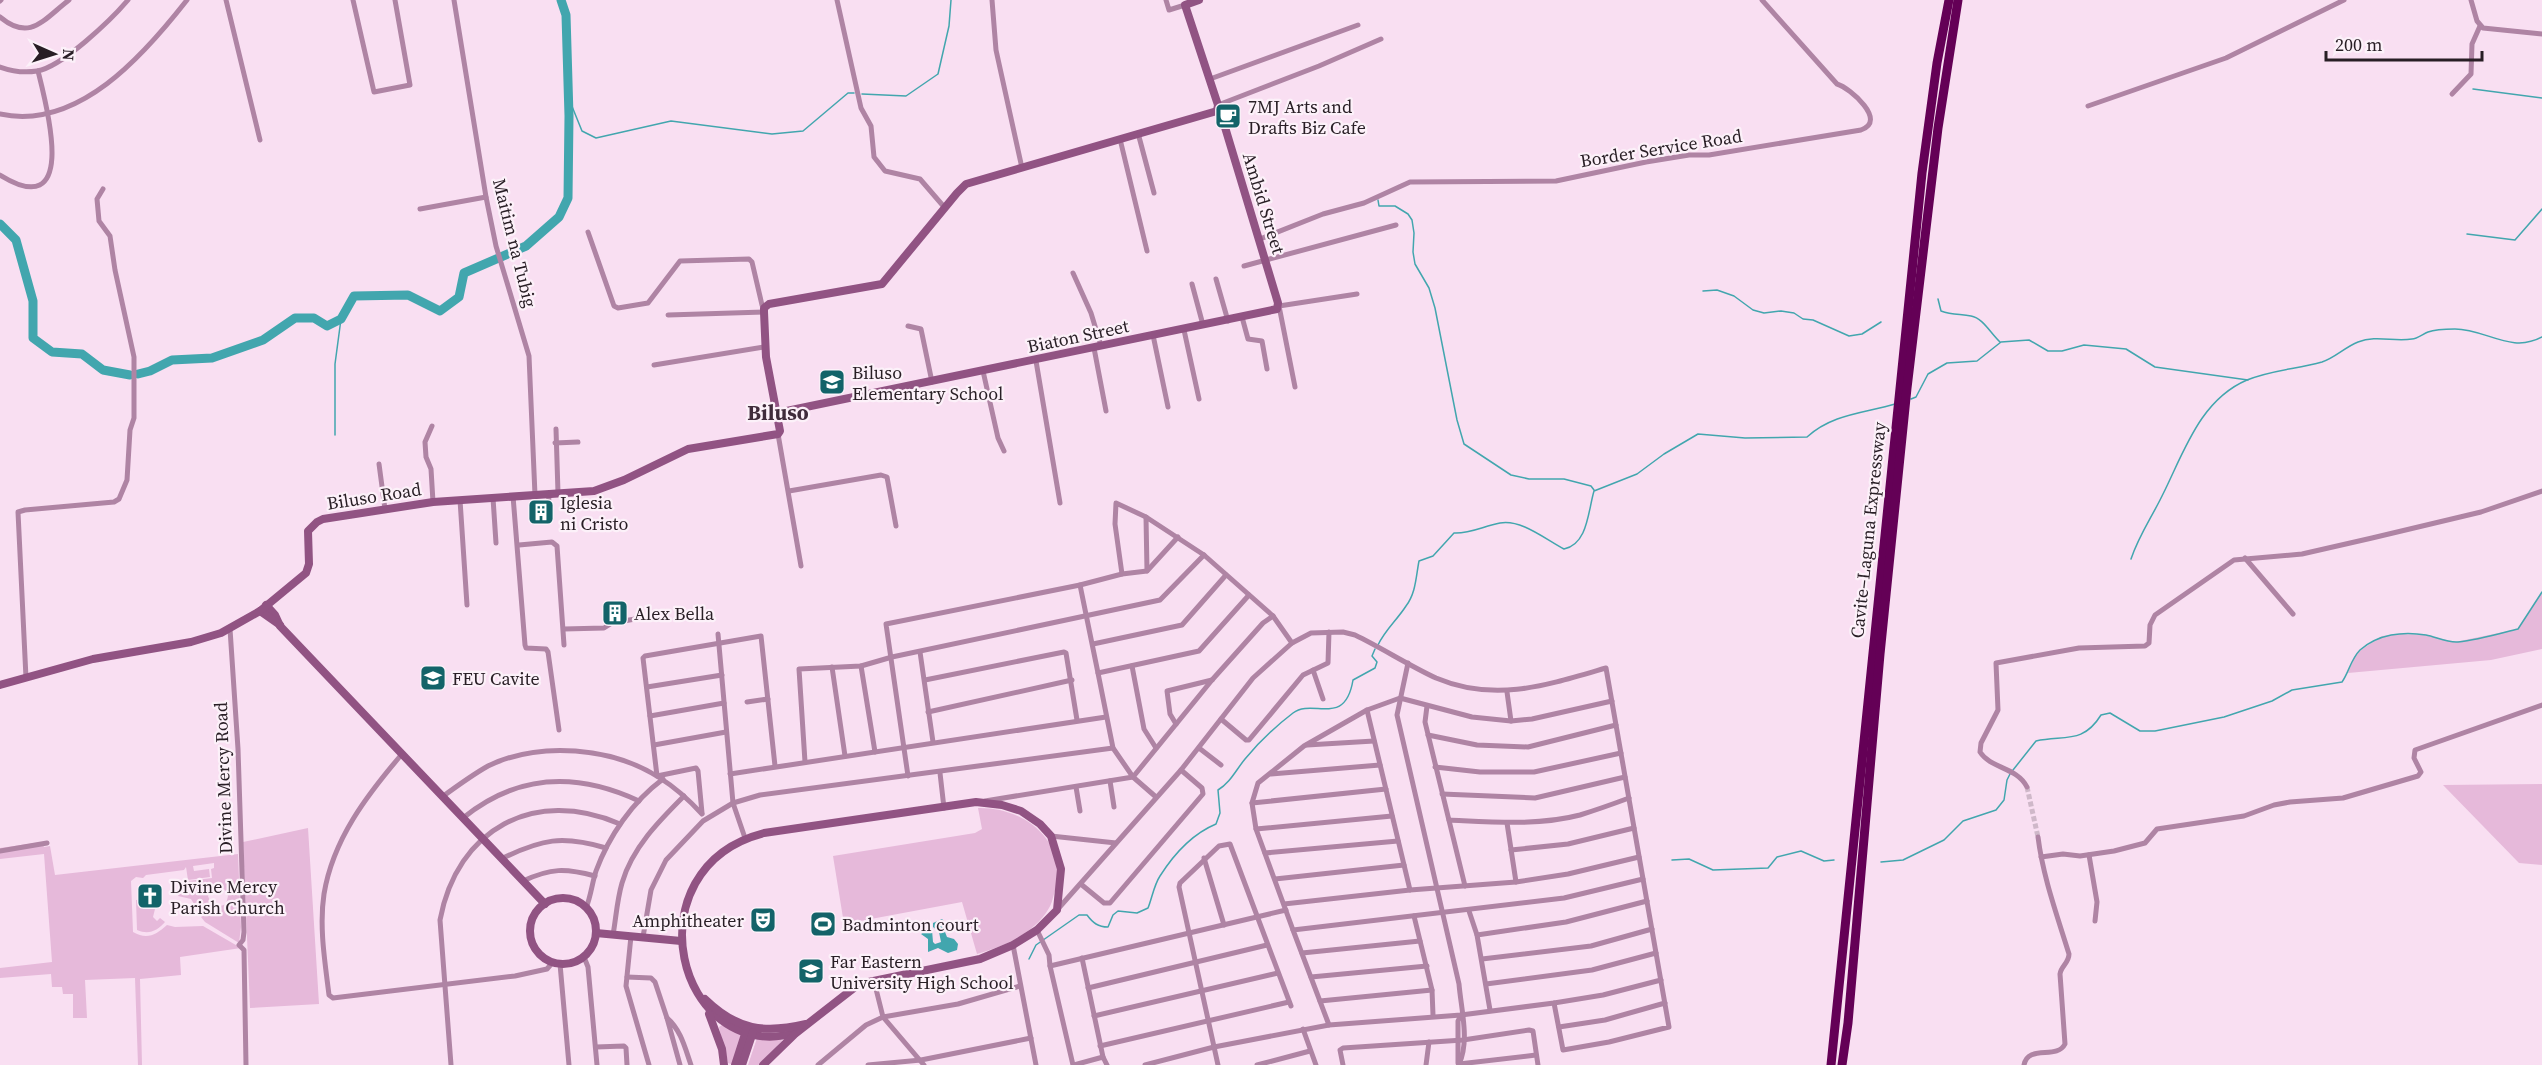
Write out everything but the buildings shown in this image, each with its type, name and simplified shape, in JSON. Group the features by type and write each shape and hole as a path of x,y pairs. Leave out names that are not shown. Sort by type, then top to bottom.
{"highway":[{"name":"Cavite–Laguna Expressway","path":"1842,1065 1848,1023 1877,639 1924,161 1937,63 1949,0"},
{"name":"Cavite–Laguna Expressway","path":"1903,389 1938,128 1958,0"},
{"name":"Cavite–Laguna Expressway","path":"1831,1065 1876,654"}],"street":[{"path":"0,17 13,27 25,30 34,28 69,0"},
{"path":"0,68 10,71 38,71 51,66 105,24 128,0"},
{"path":"0,114 20,117 48,114 83,99 122,69 164,30 187,0"},
{"path":"226,0 260,140"},
{"path":"352,0 374,92 410,85 395,0"},
{"name":"Maitim na Tubig","path":"454,0 486,197 498,253 529,356 535,495"},
{"path":"837,0 861,108 871,126 874,158 885,171 920,179 945,208"},
{"path":"992,0 996,50 1022,168"},
{"path":"1166,0 1169,10 1199,0"},
{"name":"Border Service Road","path":"1260,239 1323,214 1364,203 1410,182 1556,181 1646,162 1720,153 1861,130 1869,126 1870,114 1847,87 1837,84 1762,0"},
{"path":"2088,106 2226,58 2344,0"},
{"path":"2452,94 2471,74 2472,44 2480,26 2470,0"},
{"name":"Ambid Street","path":"1185,5 1267,261 1279,306"},
{"path":"1210,80 1358,25"},
{"path":"2480,26 2493,30 2542,34"},
{"path":"668,315 764,310 769,304 878,286 887,279 966,184 1217,108 1381,39"},
{"path":"0,175 25,187 36,187 52,170 48,114 38,71"},
{"path":"1138,133 1154,193"},
{"path":"1120,139 1147,251"},
{"path":"26,678 18,512 114,502 119,499 127,480 130,430 134,418 134,357 110,236 99,221 97,199 103,189"},
{"path":"420,209 486,197"},
{"path":"1244,266 1396,225"},
{"path":"588,232 614,306 618,308 648,303 680,261 749,259 752,262 764,310 765,347 801,566"},
{"path":"1073,273 1091,313 1106,411"},
{"path":"1216,279 1228,321"},
{"path":"1192,284 1203,326"},
{"path":"1295,387 1279,306 1357,294"},
{"name":"Biaton Street","path":"777,413 1228,321 1274,311 1279,306"},
{"path":"1242,318 1248,339 1262,341 1267,369"},
{"path":"908,326 921,329 932,382"},
{"path":"1184,330 1199,399"},
{"path":"1153,335 1168,407"},
{"path":"654,365 765,347"},
{"path":"1036,361 1060,503"},
{"path":"983,371 998,438 1004,452"},
{"path":"432,426 425,442 426,457 432,469 433,502"},
{"path":"556,429 558,494"},
{"name":"Biluso Road","path":"0,685 93,659 191,642 230,629 263,608 306,573 309,564 308,531 317,522 332,516 433,502 592,491 611,486 688,449 778,434"},
{"path":"555,443 578,442"},
{"path":"379,464 385,509"},
{"path":"789,490 881,475 887,477 896,526"},
{"path":"2027,787 2017,775 1986,759 1980,752 1981,743 1998,710 1994,666 1996,663 2079,648 2146,645 2150,640 2151,621 2155,615 2234,560 2302,554 2481,512 2542,491"},
{"path":"548,516 549,494"},
{"path":"513,496 519,545 525,645 526,648 546,649 548,652 558,730"},
{"path":"493,498 496,543"},
{"path":"460,500 467,605"},
{"path":"1122,574 1115,524 1116,503 1146,518 1204,555 1273,616 1292,643"},
{"path":"1146,518 1147,571"},
{"path":"908,776 886,626 888,623 1080,585 1122,574 1147,571 1178,537"},
{"path":"519,545 552,542 557,546 564,645"},
{"path":"805,762 799,669 861,666 892,657 1160,600 1204,555"},
{"path":"2245,558 2293,615"},
{"path":"1093,644 1182,625 1226,575"},
{"path":"1080,585 1113,748 1133,777 1156,797"},
{"path":"1098,673 1199,651 1249,595"},
{"path":"263,608 275,615 280,626 545,904"},
{"path":"724,1065 722,1049 709,1012 697,993 686,965 681,940 683,909 700,875 713,860 746,838 797,828 944,808 1133,777 1212,680 1263,623 1273,616"},
{"path":"564,629 604,628 612,623 641,618"},
{"name":"Divine Mercy Road","path":"230,629 238,749 244,932 243,940 239,945 244,950 246,1065"},
{"path":"1221,719 1246,740 1249,740 1303,675 1328,663 1329,632"},
{"path":"763,1065 796,1033 859,984 980,959 1038,934 1181,770 1253,678 1292,643 1311,633 1329,632 1355,635 1407,663 1456,685 1507,692 1534,688 1606,668 1670,1027 1609,1042 1563,1050 1554,1003"},
{"path":"718,634 732,803 746,838"},
{"path":"660,777 643,658 761,636 775,766"},
{"path":"920,652 933,742"},
{"path":"925,680 1066,652 1077,720"},
{"path":"1407,663 1397,715 1460,984 1459,1064 1536,1055"},
{"path":"861,666 875,752"},
{"path":"1132,666 1144,729 1156,748"},
{"path":"832,667 844,756"},
{"path":"1313,670 1323,699"},
{"path":"647,687 722,675"},
{"path":"928,712 1072,680"},
{"path":"1176,724 1170,714 1167,692 1212,680"},
{"path":"1507,692 1511,721"},
{"path":"1329,1025 1256,829 1252,803 1256,786 1304,746 1366,710 1400,698 1472,717 1511,721 1532,719 1612,701"},
{"path":"747,702 768,699"},
{"path":"651,716 724,703"},
{"path":"2040,857 2060,854 2090,855 2145,843 2157,829 2244,816 2290,802 2343,798 2418,776 2421,772 2414,758 2415,750 2542,705"},
{"path":"1427,706 1425,722 1465,886"},
{"path":"1366,710 1410,890"},
{"path":"729,774 1106,717"},
{"path":"1428,735 1477,746 1528,747 1616,725"},
{"path":"654,745 726,732"},
{"path":"1304,746 1374,741"},
{"path":"643,937 651,890 666,860 703,821 732,803 760,795 1113,748"},
{"path":"1199,748 1221,765"},
{"path":"442,796 489,766 533,753 562,751 597,753 631,763 660,777 702,813"},
{"path":"1436,767 1480,772 1534,771 1621,753"},
{"path":"402,754 361,805 337,851 324,894 322,933 328,995 333,998 515,976 547,969 556,963"},
{"path":"1271,774 1380,765"},
{"path":"586,908 606,848 620,824 664,772 696,768 703,821"},
{"path":"1082,885 1104,903 1110,903 1203,794 1202,788 1181,770"},
{"path":"939,772 944,808"},
{"path":"1442,794 1535,798 1625,777"},
{"path":"463,818 495,796 511,789 546,782 565,781 598,785 639,801"},
{"path":"1110,781 1114,807"},
{"path":"1076,787 1080,811"},
{"path":"1252,803 1386,789"},
{"path":"613,935 622,884 631,862 659,822 684,796"},
{"path":"1449,820 1507,823 1578,815 1629,798"},
{"path":"976,802 1002,804 1021,811 1040,824 1052,836 1061,869 1057,910"},
{"path":"452,1065 440,942 440,920 443,901 464,858 482,838 514,819 536,812 563,810 589,813 620,824"},
{"path":"1256,829 1392,816"},
{"path":"1507,823 1516,882"},
{"path":"1511,850 1568,844 1634,828"},
{"path":"1052,836 1116,843"},
{"path":"2024,1065 2025,1059 2030,1055 2059,1050 2065,1044 2060,974 2069,956 2040,857 2038,837"},
{"path":"501,859 527,846 555,839 584,842 606,848"},
{"path":"1265,853 1398,841"},
{"path":"0,851 47,843"},
{"path":"1100,1046 1209,1020 1290,1004 1230,844 1219,846 1203,858 1179,887 1197,962 1203,990 1209,1020 1214,1047 1218,1065"},
{"path":"2090,855 2097,902 2095,921"},
{"path":"1050,966 1256,917 1285,907 1410,890 1516,882 1568,874 1639,857"},
{"path":"1203,858 1224,925"},
{"path":"1275,879 1404,865"},
{"path":"523,881 545,871 557,870 573,870 595,876"},
{"path":"1293,930 1564,898 1643,879"},
{"path":"570,899 586,908 594,919 596,933 592,946 584,957 568,964 556,963 537,950 531,931 537,912 545,904 552,900 570,899"},
{"path":"1477,935 1566,922 1647,901"},
{"path":"1469,911 1477,935 1490,1010"},
{"path":"1414,916 1432,990 1433,1015"},
{"path":"1482,959 1591,946 1652,929"},
{"path":"596,933 681,940"},
{"path":"1038,934 1049,955 1074,1065 1103,1057"},
{"path":"631,936 626,986 650,1065"},
{"path":"1302,953 1420,941"},
{"path":"1013,945 1036,1065"},
{"path":"1088,988 1267,945"},
{"path":"1486,984 1592,970 1656,953"},
{"path":"584,957 588,967 597,1065"},
{"path":"1082,958 1100,1046 1107,1065"},
{"path":"556,963 569,1065"},
{"path":"1311,977 1427,966"},
{"path":"1094,1016 1278,973"},
{"path":"627,977 651,978 655,982 680,1065"},
{"path":"1145,1065 1214,1047 1304,1029 1433,1015 1461,1015 1554,1003 1604,995 1661,980"},
{"path":"874,981 883,1017 922,1063"},
{"path":"818,1065 866,1025 883,1017 958,1004 1020,986"},
{"path":"1320,1001 1432,990"},
{"path":"697,993 725,1016 750,1031 775,1030 808,1024"},
{"path":"1559,1027 1605,1020 1665,1003"},
{"path":"709,1012 721,1021 750,1031 778,1037 796,1033"},
{"path":"667,1018 675,1025 685,1045 691,1065"},
{"path":"1304,1029 1316,1065"},
{"path":"1343,1065 1340,1050 1343,1048 1460,1040 1529,1030 1533,1031 1538,1065"},
{"path":"735,1065 750,1031"},
{"path":"742,1065 750,1031"},
{"path":"868,1065 922,1063 1031,1038"},
{"path":"1426,1065 1429,1042"},
{"path":"596,1047 624,1046 627,1065"},
{"path":"1260,1065 1311,1051"},
{"path":"1286,1058 1288,1065"},
{"path":"1512,1058 1513,1065"}],"shaded area":[{"path":"2542,592 2542,649 2491,660 2348,673 2355,656 2382,636 2425,635 2455,642 2518,629"},
{"path":"2542,784 2542,865 2519,863 2443,785"},
{"path":"978,808 1011,813 1026,820 1039,830 1055,856 1057,873 1050,906 1043,917 1027,932 1008,943 977,954 962,902 844,924 833,856 975,833 982,829"},
{"path":"308,828 319,1004 250,1008 243,842"},
{"path":"42,842 44,847 50,846 55,875 238,854 241,927 239,943 205,922 201,917 213,906 226,904 228,896 224,889 218,887 211,891 208,896 211,904 199,912 191,899 178,896 188,881 212,878 211,869 214,868 214,863 193,866 194,871 209,869 210,877 188,880 186,867 184,870 146,875 143,878 136,877 131,881 133,932 147,936 155,934 167,925 203,926 241,948 180,957 181,975 140,979 142,1065 138,1065 135,978 85,980 87,1018 73,1018 73,994 63,994 62,987 52,987 51,974 0,978 0,968 52,962 44,854 0,859 0,848"},
{"path":"143,899 155,909 153,917 157,921 160,918 165,922 152,931 137,930 136,900"},
{"path":"722,1025 744,1036 734,1065 728,1063 719,1027"},
{"path":"757,1038 781,1039 782,1041 758,1065 748,1065"}],"water":[{"path":"942,919 947,925 945,932 947,937 954,939 958,944 957,950 948,953 938,948 928,952 928,939 921,934 932,930 933,942 935,944 941,942 939,932 933,927 933,923"}],"waterway":[{"path":"138,374 172,360 212,358 263,340 295,318 314,318 327,326 341,319 354,296 408,295 440,311 459,297 464,273 526,246 559,217 568,198 569,116 566,15 561,0"},
{"path":"862,94 906,96 938,74 949,26 951,0"},
{"path":"2473,89 2542,98"},
{"path":"569,99 582,131 596,138 671,121 772,134 803,131 848,93 854,93"},
{"path":"1378,200 1379,206 1395,206 1408,214 1412,220 1415,264 1429,288 1435,308 1457,420 1464,444 1511,475 1529,479 1564,479 1591,486 1594,490"},
{"path":"2467,234 2515,240 2542,209"},
{"path":"0,224 16,240 33,301 33,338 52,352 82,354 103,370 130,375"},
{"path":"1703,291 1717,290 1734,296 1753,310 1764,313 1781,311 1794,313 1803,319 1813,320 1849,336 1862,334 1881,322"},
{"path":"1938,299 1941,311 1975,317 2000,342"},
{"path":"335,435 335,364 341,319"},
{"path":"2131,559 2195,429 2217,400 2247,380 2322,362 2353,344 2365,340 2414,339 2431,331 2442,329 2466,330 2520,343 2531,342 2542,337"},
{"path":"1911,399 1916,397 1928,374 1947,363 1977,361 2001,342 2029,340 2048,351 2062,351 2084,345 2126,349 2155,367 2248,380"},
{"path":"1378,645 1412,596 1419,561 1433,556 1454,533 1500,523 1516,524 1564,549 1572,546 1582,534 1594,491 1637,474 1664,454 1698,434 1745,438 1807,437 1827,423 1895,404"},
{"path":"2013,770 2036,741 2073,737 2087,730 2101,715 2110,713 2140,731 2155,731 2224,717 2272,701 2292,690 2342,682 2360,650 2383,637 2417,634 2458,642 2518,629 2542,592"},
{"path":"1029,959 1036,945 1079,915 1087,915 1096,924 1108,927 1113,915 1118,911 1137,913 1148,908 1158,880 1171,860 1191,839 1216,824 1220,813 1218,790 1250,753 1293,713 1301,709 1336,708 1343,703 1349,695 1353,680 1375,668 1377,662 1372,656 1375,649"},
{"path":"1881,862 1903,860 1944,840 1963,821 1996,810 2004,800 2010,774"},
{"path":"1672,860 1689,859 1713,870 1768,868 1777,857 1801,851 1824,861 1834,860"}],"tunnel":[{"path":"2027,787 2038,837"}],"place":[{"name":"7MJ Arts and Drafts Biz Cafe","path":"1228,116"},
{"name":"Biluso Elementary School","path":"832,382"},
{"name":"Iglesia ni Cristo","path":"541,512"},
{"name":"Alex Bella","path":"615,613"},
{"name":"FEU Cavite","path":"433,678"},
{"name":"Divine Mercy Parish Church","path":"150,896"},
{"name":"Amphitheater","path":"763,920"},
{"name":"Badminton court","path":"823,924"},
{"name":"Far Eastern University High School","path":"811,971"}],"district":[{"name":"Biluso","path":"778,412"}]}
